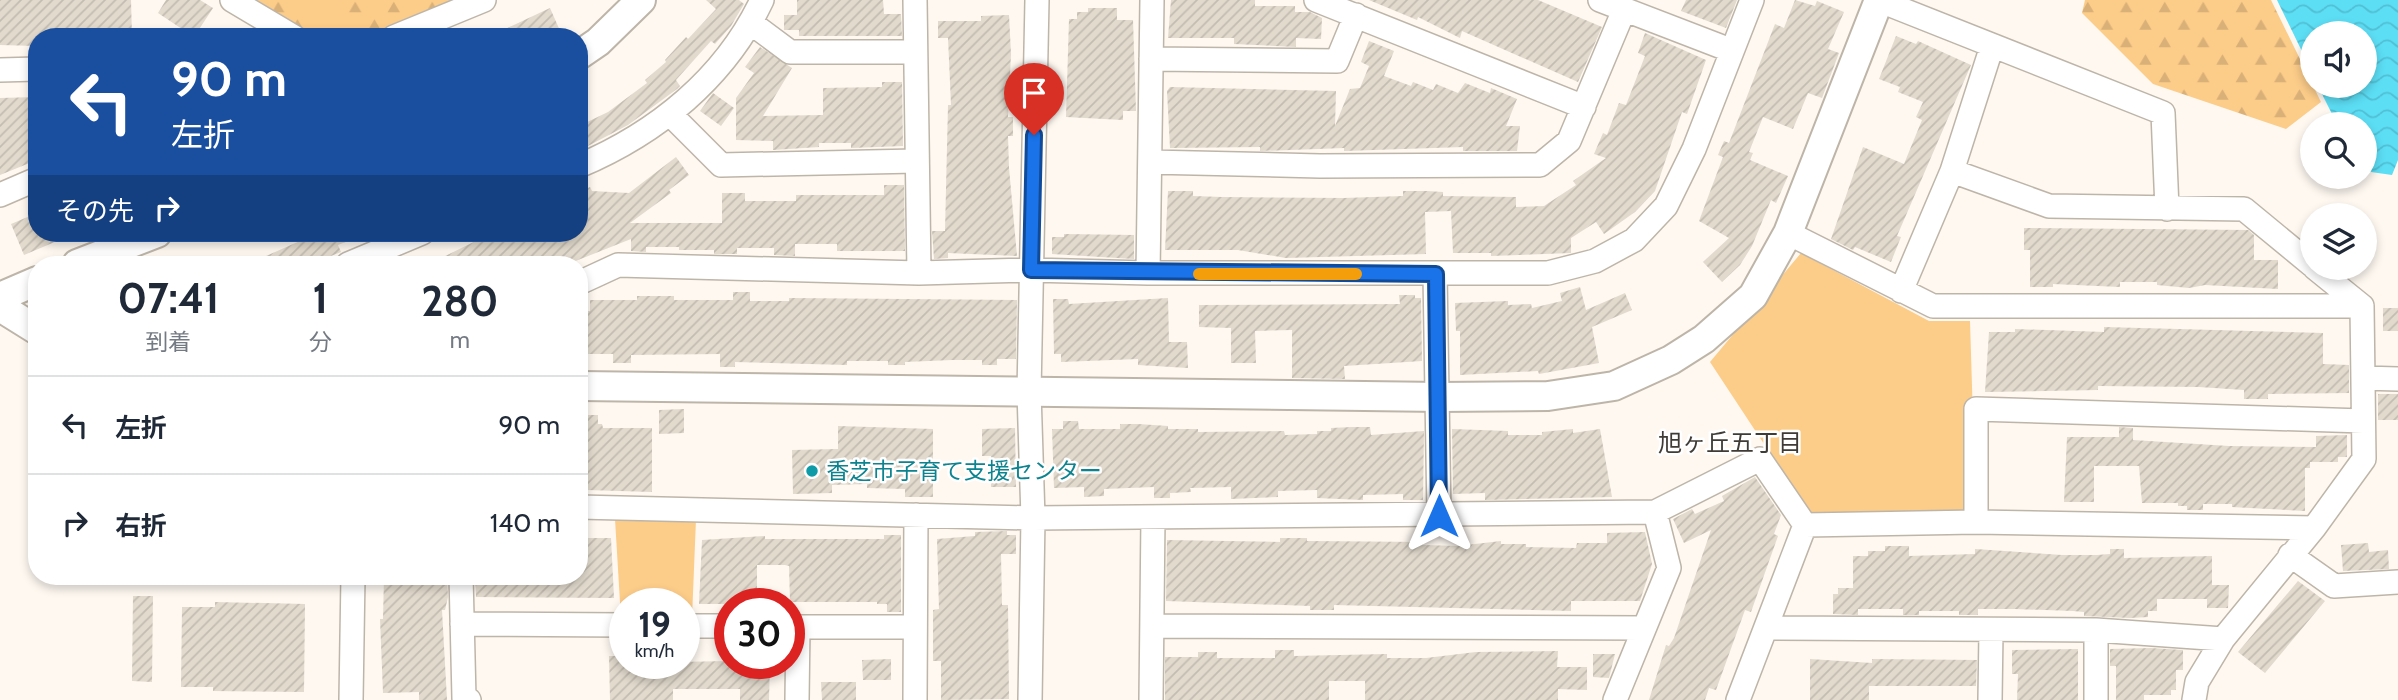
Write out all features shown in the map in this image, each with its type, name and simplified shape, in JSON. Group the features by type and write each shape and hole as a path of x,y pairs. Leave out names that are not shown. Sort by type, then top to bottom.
{"street":[{"path":"232,0 279,28"},
{"path":"416,28 484,0"},
{"path":"588,49 640,0"},
{"path":"588,162 621,148 671,115 706,80 751,23 762,0"},
{"path":"915,0 919,273"},
{"path":"1030,700 1033,517 1029,392 1037,0"},
{"path":"1148,273 1152,0"},
{"path":"1316,0 1584,107"},
{"path":"1600,0 1730,50"},
{"path":"588,279 618,265 919,273 1031,270 1148,273 1548,273 1595,261 1634,240 1666,206 1694,149 1730,50 1752,0"},
{"path":"588,386 1440,397 1548,396 1614,386 1671,360 1704,339 1753,296 1788,233 1878,0 2163,113 2167,209"},
{"path":"1150,162 1320,166 1540,166 1569,141 1625,10"},
{"path":"1151,59 1337,61 1356,15"},
{"path":"751,23 790,52 915,52"},
{"path":"1901,291 1952,171 1992,46"},
{"path":"0,70 28,69"},
{"path":"671,115 721,164 916,161"},
{"path":"1952,171 2049,206 2244,209 2300,255"},
{"path":"0,195 28,183"},
{"path":"1788,233 1933,306 2362,306"},
{"path":"98,256 134,242"},
{"path":"367,256 401,242"},
{"path":"1436,274 1440,397 1439,516"},
{"path":"2194,700 2197,682 2223,639 2314,528 2364,459 2362,306 2331,280"},
{"path":"0,297 28,285"},
{"path":"0,307 28,324"},
{"path":"2363,378 2398,379"},
{"path":"1976,522 1976,409 2363,421"},
{"path":"588,507 1033,517 1439,516 1655,512 1760,459 1805,525"},
{"path":"1615,700 1642,628 1669,568 1655,512"},
{"path":"915,700 916,515"},
{"path":"1151,700 1153,517"},
{"path":"1805,525 1976,522 2314,528"},
{"path":"1738,700 1805,525"},
{"path":"2290,555 2334,586 2398,582"},
{"path":"351,700 354,585"},
{"path":"461,585 464,698 469,700"},
{"path":"462,624 609,625"},
{"path":"1153,626 1642,628"},
{"path":"805,627 915,627"},
{"path":"1766,628 2096,630 2223,639"},
{"path":"2096,630 2096,700"},
{"path":"1990,700 1991,631"},
{"path":"796,679 797,700"}],"green space":[{"path":"249,0 453,0 389,28 294,28"},
{"path":"249,0 310,0 310,28 294,28"},
{"path":"348,0 453,0 389,28 349,28"},
{"path":"2085,0 2271,0 2300,59 2300,98 2319,98 2321,102 2308,112 2300,112 2300,118 2286,129 2153,84 2082,13"},
{"path":"1801,253 1929,321 1970,321 1976,517 1812,517 1710,362"},
{"path":"615,519 696,519 693,588 619,588"}],"water":[{"path":"2277,0 2398,0 2398,160 2392,175 2377,173 2377,112 2331,112 2324,98 2377,98 2377,21 2300,21 2300,47"}],"building":[{"path":"0,0 131,0 132,28 28,28 28,46 0,45"},
{"path":"166,0 200,0 213,8 200,28 180,28 158,13"},
{"path":"706,0 739,0 744,4 731,26 715,44 711,41 676,80 680,86 677,89 628,125 588,146 588,122 608,112 647,83 645,80 666,62 686,37 688,39 716,9"},
{"path":"797,0 883,0 884,14 901,14 902,36 799,36 799,30 784,30 784,15 797,15"},
{"path":"1171,0 1255,0 1255,6 1295,6 1295,12 1310,12 1322,18 1321,39 1296,38 1296,47 1234,44 1234,38 1168,38"},
{"path":"1369,0 1538,0 1602,27 1578,82 1462,31 1460,38 1418,17 1417,20"},
{"path":"1686,0 1737,0 1726,28 1681,11"},
{"path":"1795,0 1815,6 1817,1 1844,12 1828,49 1839,53 1822,98 1808,93 1793,129 1763,117 1749,152 1753,153 1750,160 1788,176 1776,203 1771,200 1752,246 1740,265 1722,282 1703,262 1729,238 1699,221 1723,157 1718,155 1724,141 1729,143 1775,24 1784,28"},
{"path":"550,8 559,28 507,28"},
{"path":"1088,8 1117,8 1117,20 1133,20 1136,111 1123,111 1123,120 1066,117 1069,19 1077,19 1077,12 1088,12"},
{"path":"1009,15 1011,54 1008,117 1013,117 1013,136 1008,136 1009,168 1017,256 948,253 948,258 934,259 932,231 945,231 948,105 951,105 948,38 938,38 938,21 981,21 981,16"},
{"path":"1645,33 1706,60 1687,114 1682,112 1655,191 1635,212 1604,234 1596,222 1571,238 1571,253 1491,256 1491,253 1453,253 1451,211 1425,212 1426,254 1286,258 1238,250 1165,250 1168,191 1193,191 1193,196 1344,198 1403,196 1403,191 1427,191 1443,192 1443,196 1516,197 1516,207 1544,206 1576,185 1573,181 1606,158 1594,154 1603,133 1607,135 1619,103 1626,105 1645,56 1638,53"},
{"path":"1896,36 1916,44 1918,41 1971,65 1897,236 1901,237 1891,262 1855,247 1853,250 1831,239 1863,147 1904,164 1922,120 1916,117 1923,102 1898,92 1900,87 1879,79"},
{"path":"1369,41 1394,51 1384,76 1411,86 1413,82 1433,90 1436,84 1458,93 1465,83 1490,93 1491,88 1517,99 1506,126 1520,126 1517,151 1463,151 1463,147 1344,151 1344,148 1260,151 1260,147 1170,148 1167,91 1170,87 1336,91 1335,126 1350,89 1360,88 1369,66 1361,62"},
{"path":"760,47 792,68 763,116 823,115 823,88 882,87 882,82 902,82 903,146 851,148 851,143 819,143 819,147 773,150 773,141 736,140 736,98 754,73 745,67"},
{"path":"713,93 734,108 721,126 700,111"},
{"path":"28,97 28,164 0,175 0,98"},
{"path":"676,157 689,175 669,190 671,193 630,223 722,223 722,193 745,193 745,201 796,201 796,195 884,195 884,185 904,185 905,251 837,251 837,244 795,244 795,256 774,255 774,248 737,248 737,254 714,254 714,250 646,247 646,252 631,251 631,239 588,256 445,256 474,242 588,242 588,188 592,191 629,193"},
{"path":"28,217 28,242 55,242 24,255 11,224"},
{"path":"2024,228 2248,230 2254,235 2254,260 2278,260 2278,289 2205,285 2189,288 2157,285 2157,282 2120,282 2120,287 2053,284 2053,287 2030,287 2030,250 2024,250"},
{"path":"1064,234 1134,235 1134,259 1052,254 1052,237 1064,237"},
{"path":"298,242 346,242 338,245 341,252 331,256 266,256"},
{"path":"1580,287 1586,310 1625,293 1632,310 1592,327 1599,363 1539,374 1538,371 1460,375 1460,331 1456,331 1455,303 1508,301 1508,305 1531,304 1532,308 1562,301 1560,293"},
{"path":"733,292 750,292 750,301 789,301 789,298 1017,300 1016,359 997,359 997,365 982,365 982,360 952,360 905,362 905,365 888,365 888,361 847,361 847,365 735,362 735,367 720,367 720,354 631,355 631,363 613,363 613,354 588,354 590,300 637,300 637,296 674,296 674,300 733,300"},
{"path":"1399,295 1415,295 1415,298 1421,298 1422,361 1344,366 1345,379 1292,378 1292,330 1255,331 1256,363 1231,363 1231,328 1199,327 1199,305 1400,304"},
{"path":"1168,298 1169,342 1187,342 1188,368 1138,365 1138,359 1061,362 1061,354 1054,354 1053,299 1068,299 1069,304"},
{"path":"2383,308 2398,308 2398,331 2383,331"},
{"path":"2104,327 2323,333 2323,364 2349,365 2349,393 2268,394 2268,399 2244,399 2244,390 2098,386 2098,390 1985,392 1989,332 2015,332 2015,329 2104,332"},
{"path":"2378,394 2398,394 2398,420 2378,420"},
{"path":"684,409 684,433 659,434 659,410"},
{"path":"588,415 598,415 598,424 602,424 603,428 652,428 652,492 588,490"},
{"path":"1063,421 1078,421 1079,429 1120,429 1120,424 1138,424 1168,426 1168,429 1198,429 1198,432 1284,431 1285,435 1317,434 1317,431 1331,431 1331,428 1352,427 1370,427 1371,435 1424,431 1423,500 1403,500 1403,494 1363,495 1363,500 1317,498 1317,490 1278,491 1278,497 1231,499 1231,487 1190,488 1191,492 1170,493 1170,498 1154,498 1154,487 1104,489 1104,496 1084,497 1084,487 1054,488 1052,429 1063,429"},
{"path":"838,426 933,429 933,497 905,497 905,489 867,488 867,484 832,485 832,493 793,494 792,450 838,449"},
{"path":"2119,427 2133,428 2133,440 2229,446 2316,447 2316,436 2347,435 2347,457 2338,457 2338,462 2310,462 2310,468 2305,468 2305,511 2232,507 2232,504 2203,504 2203,510 2187,510 2187,506 2178,506 2178,503 2142,503 2139,466 2094,466 2094,502 2064,502 2067,437 2119,437"},
{"path":"1015,428 1016,487 991,487 991,456 982,456 982,429"},
{"path":"1452,429 1508,431 1508,435 1542,435 1542,432 1573,429 1573,433 1600,429 1612,497 1485,500 1485,493 1453,494"},
{"path":"1755,477 1781,515 1774,534 1778,536 1751,612 1745,610 1716,690 1709,688 1705,700 1649,700 1666,645 1669,646 1674,638 1711,530 1684,543 1673,519 1692,509 1695,514 1724,501 1722,496"},
{"path":"1007,531 1007,535 1016,535 1016,554 1001,554 1002,605 1008,605 1009,699 941,700 941,661 933,661 933,610 939,609 937,539 975,536 975,532"},
{"path":"1645,532 1652,564 1640,601 1571,601 1571,611 1334,605 1334,610 1310,610 1310,606 1166,601 1167,540 1280,542 1280,538 1307,538 1307,541 1423,542 1423,545 1458,546 1501,541 1501,544 1526,544 1526,547 1576,548 1577,543 1607,543 1607,533"},
{"path":"884,535 901,535 901,612 887,612 887,604 877,602 805,602 805,588 790,588 789,566 785,565 757,565 757,588 714,588 714,604 700,604 702,540 765,536 765,539 884,539"},
{"path":"588,538 611,538 614,588 609,588 609,598 476,597 475,585 588,585"},
{"path":"2368,543 2369,552 2388,550 2389,569 2343,571 2341,545"},
{"path":"1885,546 1909,546 1909,556 1975,554 1975,549 2097,555 2110,554 2110,549 2124,549 2124,558 2212,556 2212,585 2229,585 2228,608 2207,608 2207,599 2157,599 2157,611 2148,611 2148,617 2130,618 2084,616 2084,612 2073,611 2015,609 1978,609 1978,615 1959,615 1959,611 1919,611 1919,615 1903,615 1903,609 1858,609 1858,615 1833,614 1833,594 1838,594 1838,588 1853,588 1853,556 1868,556 1868,551 1885,551"},
{"path":"2298,581 2325,601 2265,673 2238,652"},
{"path":"384,585 447,585 448,597 445,610 442,610 447,700 419,700 419,692 383,693 380,619 383,619"},
{"path":"133,596 153,596 152,682 132,681"},
{"path":"215,602 305,604 304,692 213,691 213,687 181,687 182,607 215,607"},
{"path":"2078,649 2078,700 2017,700 2018,674 2012,674 2012,650"},
{"path":"2110,649 2183,650 2183,670 2176,670 2176,690 2171,690 2171,695 2144,695 2144,700 2116,700 2116,666 2110,666"},
{"path":"1275,650 1294,650 1294,656 1387,654 1387,658 1426,658 1476,652 1558,651 1557,667 1587,667 1587,690 1558,689 1558,700 1365,700 1365,681 1329,681 1329,700 1165,700 1165,657 1198,657 1198,652 1217,652 1217,658 1275,658"},
{"path":"1593,654 1615,654 1609,678 1593,677"},
{"path":"891,659 891,680 863,680 862,660"},
{"path":"1810,659 1872,663 1872,659 1977,660 1976,686 1869,686 1869,700 1810,700"},
{"path":"714,661 714,679 770,679 769,700 740,700 740,689 673,689 673,700 610,700 610,679 700,679 700,662"},
{"path":"821,682 856,682 856,700 822,700"}],"slow traffic":[{"path":"1199,274 1356,274"}],"place":[{"name":"香芝市子育て支援センター","path":"812,471"}],"district":[{"name":"旭ヶ丘五丁目","path":"1730,442"}],"route":[{"path":"1034,135 1031,270 1436,274 1440,397 1439,516"}]}
